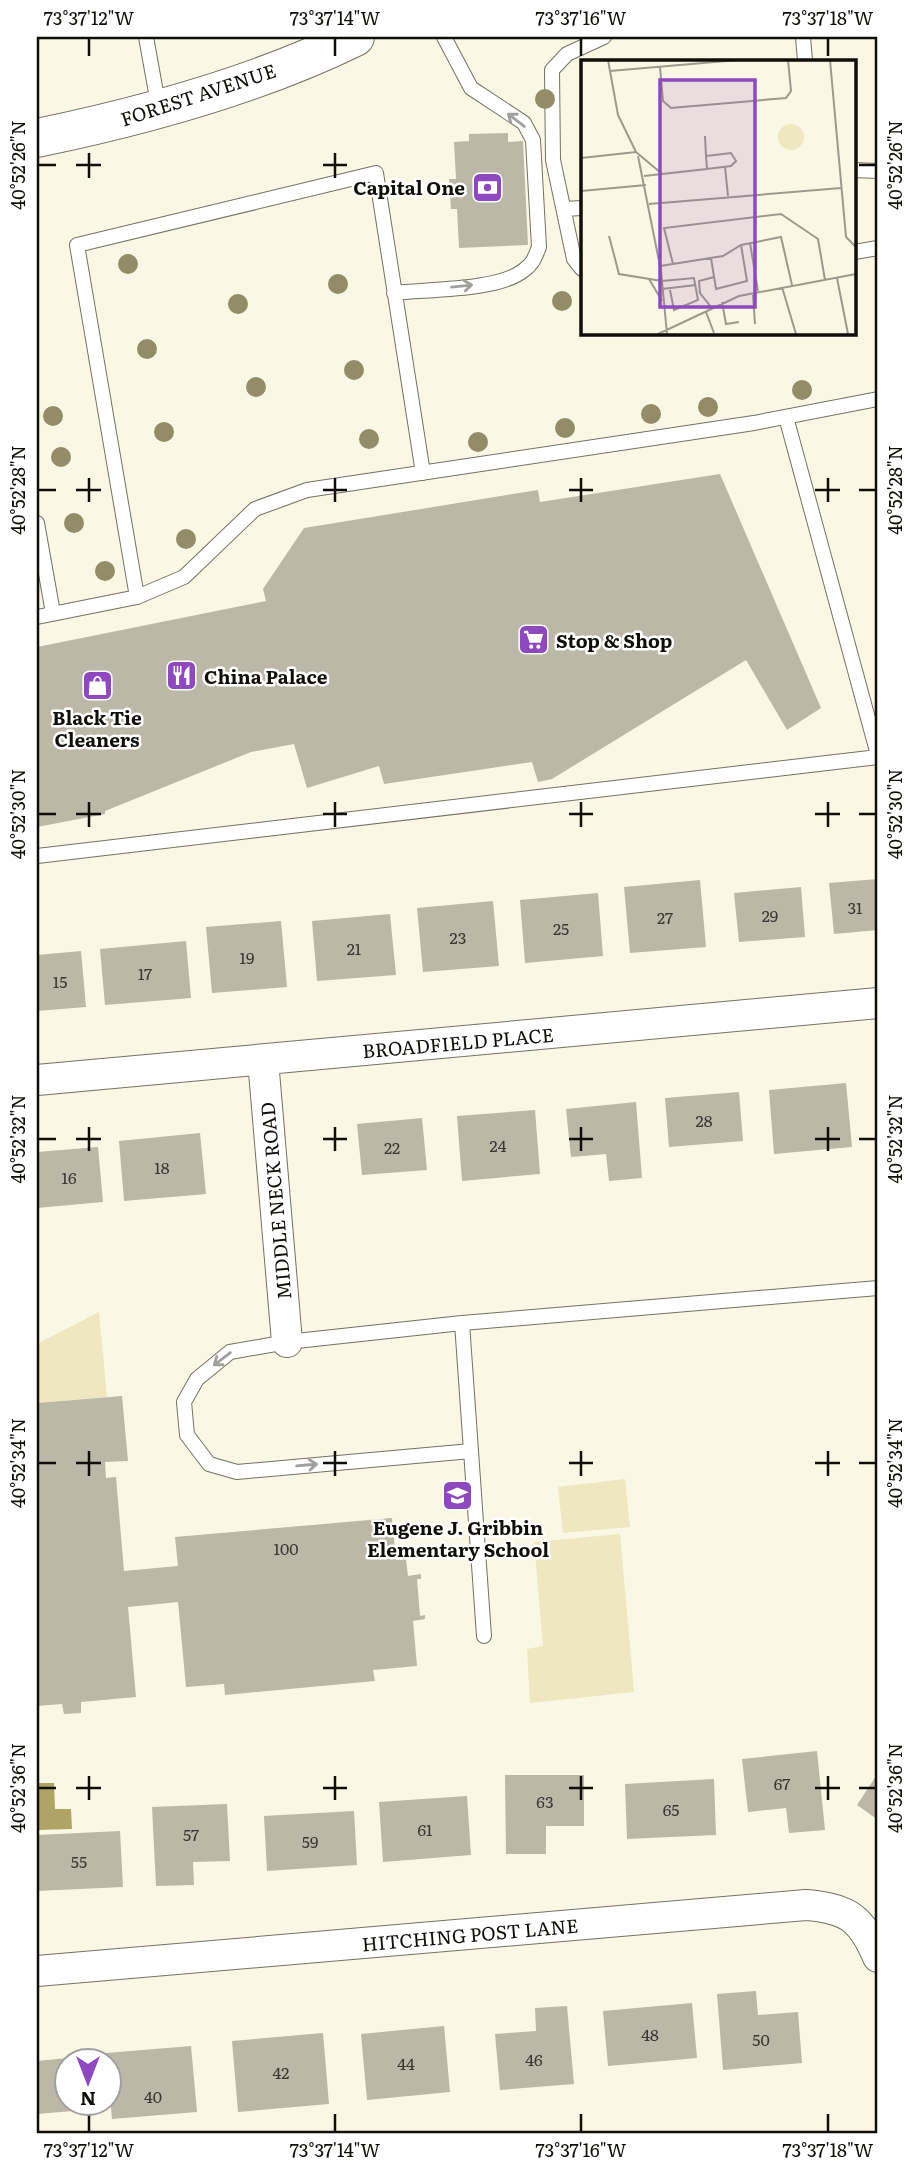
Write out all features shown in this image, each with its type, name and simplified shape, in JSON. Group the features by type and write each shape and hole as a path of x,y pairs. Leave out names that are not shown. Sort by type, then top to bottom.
{"main road":[{"name":"FOREST AVENUE","path":"37,138 159,110 333,42"}],"street":[{"name":"BROADFIELD PLACE","path":"37,1080 878,1003"},
{"name":"MIDDLE NECK ROAD","path":"263,1060 287,1342"},
{"name":"HITCHING POST LANE","path":"37,1971 806,1905 832,1907 848,1913 869,1936 878,1957"}],"lane":[{"path":"146,37 159,110"},
{"path":"394,293 492,283 522,272 534,261 539,247 533,140 523,123 471,88 444,37"},
{"path":"581,267 575,259 553,160 552,70 567,54 604,37"},
{"path":"803,37 805,60"},
{"path":"856,170 878,171"},
{"path":"137,597 76,245 376,173 423,473"},
{"path":"564,209 581,208"},
{"path":"856,252 878,248"},
{"path":"37,617 137,597 184,577 255,509 307,490 786,417 878,399"},
{"path":"37,856 878,756 786,417"},
{"path":"37,523 53,613"},
{"path":"471,1451 237,1472 209,1464 187,1435 184,1402 197,1379 230,1352 287,1342 462,1323 878,1289"},
{"path":"462,1323 484,1636"}],"shaded area":[{"path":"99,1312 107,1397 37,1403 37,1344"},
{"path":"625,1479 630,1527 563,1533 558,1487"},
{"path":"620,1534 634,1692 530,1703 527,1649 543,1646 534,1542"},
{"path":"37,1783 54,1783 55,1809 71,1809 72,1829 37,1830"}],"building":[{"name":"Capital One","path":"508,133 508,142 523,141 528,245 459,248 457,209 451,209 449,179 456,179 454,142 469,141 469,134"},
{"name":"Stop & Shop","path":"720,474 821,708 787,730 746,660 552,779 538,782 532,762 384,784 379,766 307,788 294,744 251,752 105,811 105,814 37,827 37,647 266,601 263,589 304,528 538,490 540,502"},
{"path":"878,879 878,930 834,934 829,883"},
{"path":"700,880 706,947 630,953 624,887"},
{"path":"801,887 805,937 739,942 734,893"},
{"path":"598,893 603,956 525,963 520,900"},
{"path":"493,901 499,966 423,972 417,908"},
{"path":"390,914 396,975 317,981 312,921"},
{"path":"281,921 287,987 212,993 206,927"},
{"path":"186,941 191,998 105,1005 100,949"},
{"path":"81,951 86,1007 37,1011 37,955"},
{"path":"846,1083 852,1147 774,1154 769,1090"},
{"path":"739,1092 743,1141 669,1147 665,1098"},
{"path":"636,1102 642,1178 609,1181 606,1154 571,1157 566,1109"},
{"path":"535,1110 540,1174 462,1181 457,1116"},
{"path":"422,1118 427,1170 362,1175 357,1124"},
{"path":"200,1133 206,1194 124,1201 119,1141"},
{"path":"98,1147 103,1202 37,1208 37,1152"},
{"path":"122,1396 128,1461 105,1462 106,1478 116,1477 124,1571 178,1566 175,1537 392,1518 396,1560 406,1559 408,1576 421,1574 421,1579 417,1579 420,1616 425,1615 425,1619 413,1621 417,1666 373,1670 375,1681 225,1695 224,1684 186,1687 178,1602 128,1607 136,1697 81,1702 81,1713 64,1714 62,1704 37,1706 37,1403"},
{"path":"817,1751 825,1830 789,1833 786,1808 748,1812 742,1759"},
{"path":"878,1773 878,1820 857,1805"},
{"path":"505,1775 584,1775 584,1826 546,1826 546,1854 506,1854"},
{"path":"714,1779 716,1835 627,1839 625,1784"},
{"path":"467,1796 471,1855 383,1862 379,1802"},
{"path":"227,1804 230,1861 193,1862 194,1885 156,1886 152,1807"},
{"path":"354,1811 357,1865 267,1871 264,1816"},
{"path":"120,1831 123,1887 37,1891 37,1835"},
{"path":"756,1991 758,2015 798,2012 802,2063 723,2070 717,1994"},
{"path":"692,2003 697,2058 608,2066 603,2011"},
{"path":"567,2006 574,2084 500,2090 495,2034 536,2031 535,2008"},
{"path":"444,2026 450,2092 367,2100 361,2034"},
{"path":"323,2033 329,2104 238,2112 232,2041"},
{"path":"191,2046 197,2112 112,2119 122,2118 122,2052"},
{"path":"52,2060 52,2113 37,2114 37,2061"}],"place":[{"name":"Capital One","path":"488,187"},
{"name":"Stop & Shop","path":"533,640"},
{"name":"China Palace","path":"181,676"},
{"name":"Black Tie Cleaners","path":"97,686"},
{"name":"Eugene J. Gribbin Elementary School","path":"458,1496"}]}
